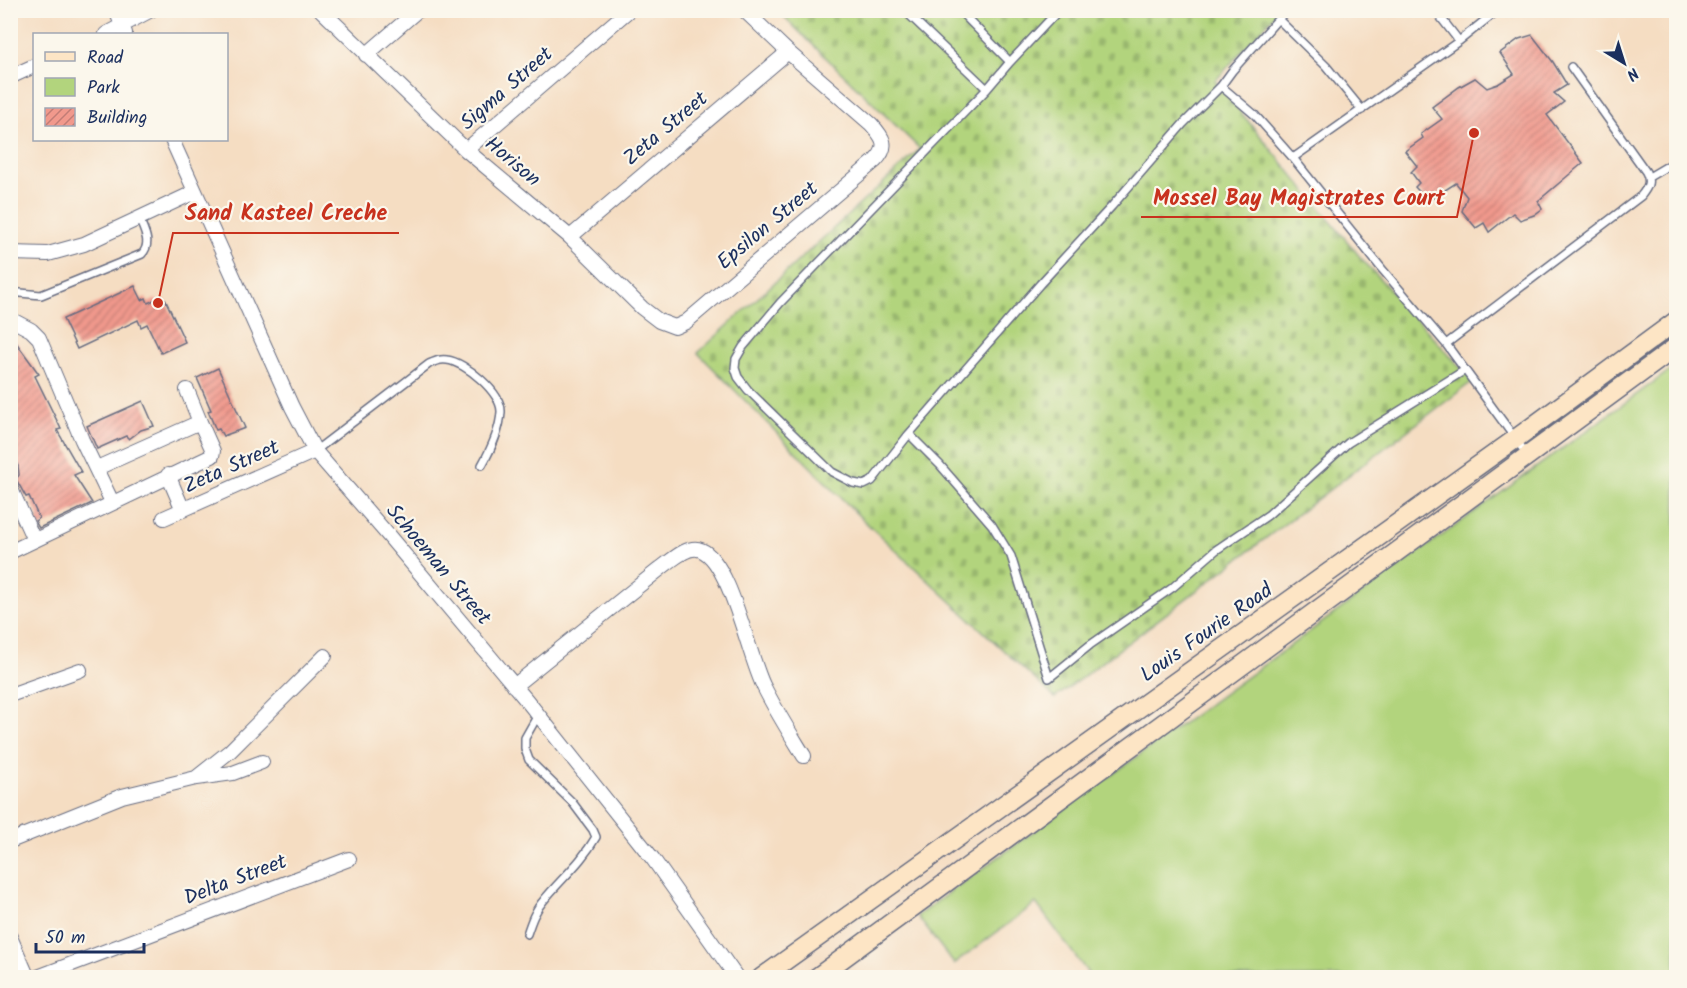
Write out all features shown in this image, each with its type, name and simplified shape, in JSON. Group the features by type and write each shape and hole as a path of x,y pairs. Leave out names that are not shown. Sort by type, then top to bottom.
{"main road":[{"name":"Louis Fourie Road","path":"761,978 1677,321"},
{"path":"816,978 1677,347"}],"street":[{"path":"116,10 124,31 151,10"},
{"name":"Horison","path":"321,10 466,150 570,237 642,308 659,321 675,327 686,322"},
{"path":"366,55 418,10"},
{"name":"Sigma Street","path":"466,150 629,10"},
{"path":"744,10 788,52"},
{"name":"Epsilon Street","path":"686,322 875,161 882,152 882,137 871,124 788,52"},
{"name":"Zeta Street","path":"570,237 788,52"},
{"path":"10,77 33,66"},
{"name":"Schoeman Street","path":"172,141 292,407 315,451 538,715 653,859 737,978"},
{"path":"10,253 48,254 84,244 195,192"},
{"path":"14,321 34,332 39,338 82,440 98,468 112,502"},
{"path":"10,552 212,456 213,451 187,390"},
{"path":"98,468 200,422"},
{"name":"Zeta Street","path":"164,518 315,451"},
{"path":"168,475 183,510"},
{"path":"10,487 34,540"},
{"path":"514,686 661,568 685,551 699,549 714,562 727,583 763,686 804,756"},
{"path":"196,778 230,751 326,656"},
{"path":"10,695 80,670"},
{"path":"10,841 122,796 196,778 233,772 262,762"},
{"name":"Delta Street","path":"35,978 349,859"},
{"path":"10,937 28,978"}],"lane":[{"path":"959,10 1010,62"},
{"path":"1059,10 987,89 780,303 743,347 736,359 735,368 738,377 748,390 832,472 853,483 864,485 872,482 909,434 1287,10"},
{"path":"1434,10 1460,40"},
{"path":"1293,158 1460,40 1498,10"},
{"path":"907,11 987,89"},
{"path":"1278,19 1326,66 1362,110"},
{"path":"1446,344 1641,196 1648,188 1649,177 1571,67"},
{"path":"1221,86 1255,115 1293,158 1446,344 1514,440 1528,456"},
{"path":"1649,177 1677,161"},
{"path":"10,292 41,295 142,254 148,248 148,242 139,218"},
{"path":"315,451 429,364 438,360 450,360 468,369 493,391 501,410 494,442 482,465"},
{"path":"909,434 940,465 992,525 1011,556 1049,678 1090,645 1172,588 1216,550 1268,515 1348,443 1465,370"},
{"path":"527,934 534,914 543,900 580,862 596,837 572,802 529,760 525,738 538,715"}],"green space":[{"path":"1279,10 1215,81 1361,258 1473,381 1055,698 862,519 698,353 920,149 778,11"},
{"path":"1676,366 1676,977 1083,977 1088,973 1036,903 954,964 917,916"}],"building":[{"path":"1532,35 1567,85 1554,93 1564,102 1547,115 1583,163 1538,201 1542,209 1534,215 1520,220 1513,213 1489,232 1484,223 1476,228 1462,211 1467,197 1456,183 1428,201 1415,187 1419,183 1411,172 1417,166 1405,151 1423,138 1421,134 1442,119 1432,107 1459,87 1475,78 1487,88 1514,74 1500,53 1519,39"},
{"path":"135,286 142,300 146,298 148,303 156,299 158,302 165,299 185,342 161,353 147,324 141,327 138,320 77,349 63,319"},
{"path":"10,334 39,374 35,376 61,429 57,430 81,472 74,475 92,503 39,528 35,521 39,518 29,496 26,497 16,479 19,475 18,466 10,452"},
{"path":"218,368 245,428 223,436 219,429 216,430 208,411 211,410 197,378"},
{"path":"143,401 154,426 141,430 129,439 126,436 97,449 87,426"}],"place":[{"name":"Mossel Bay Magistrates Court","path":"1474,133"},
{"name":"Sand Kasteel Creche","path":"158,303"}]}
